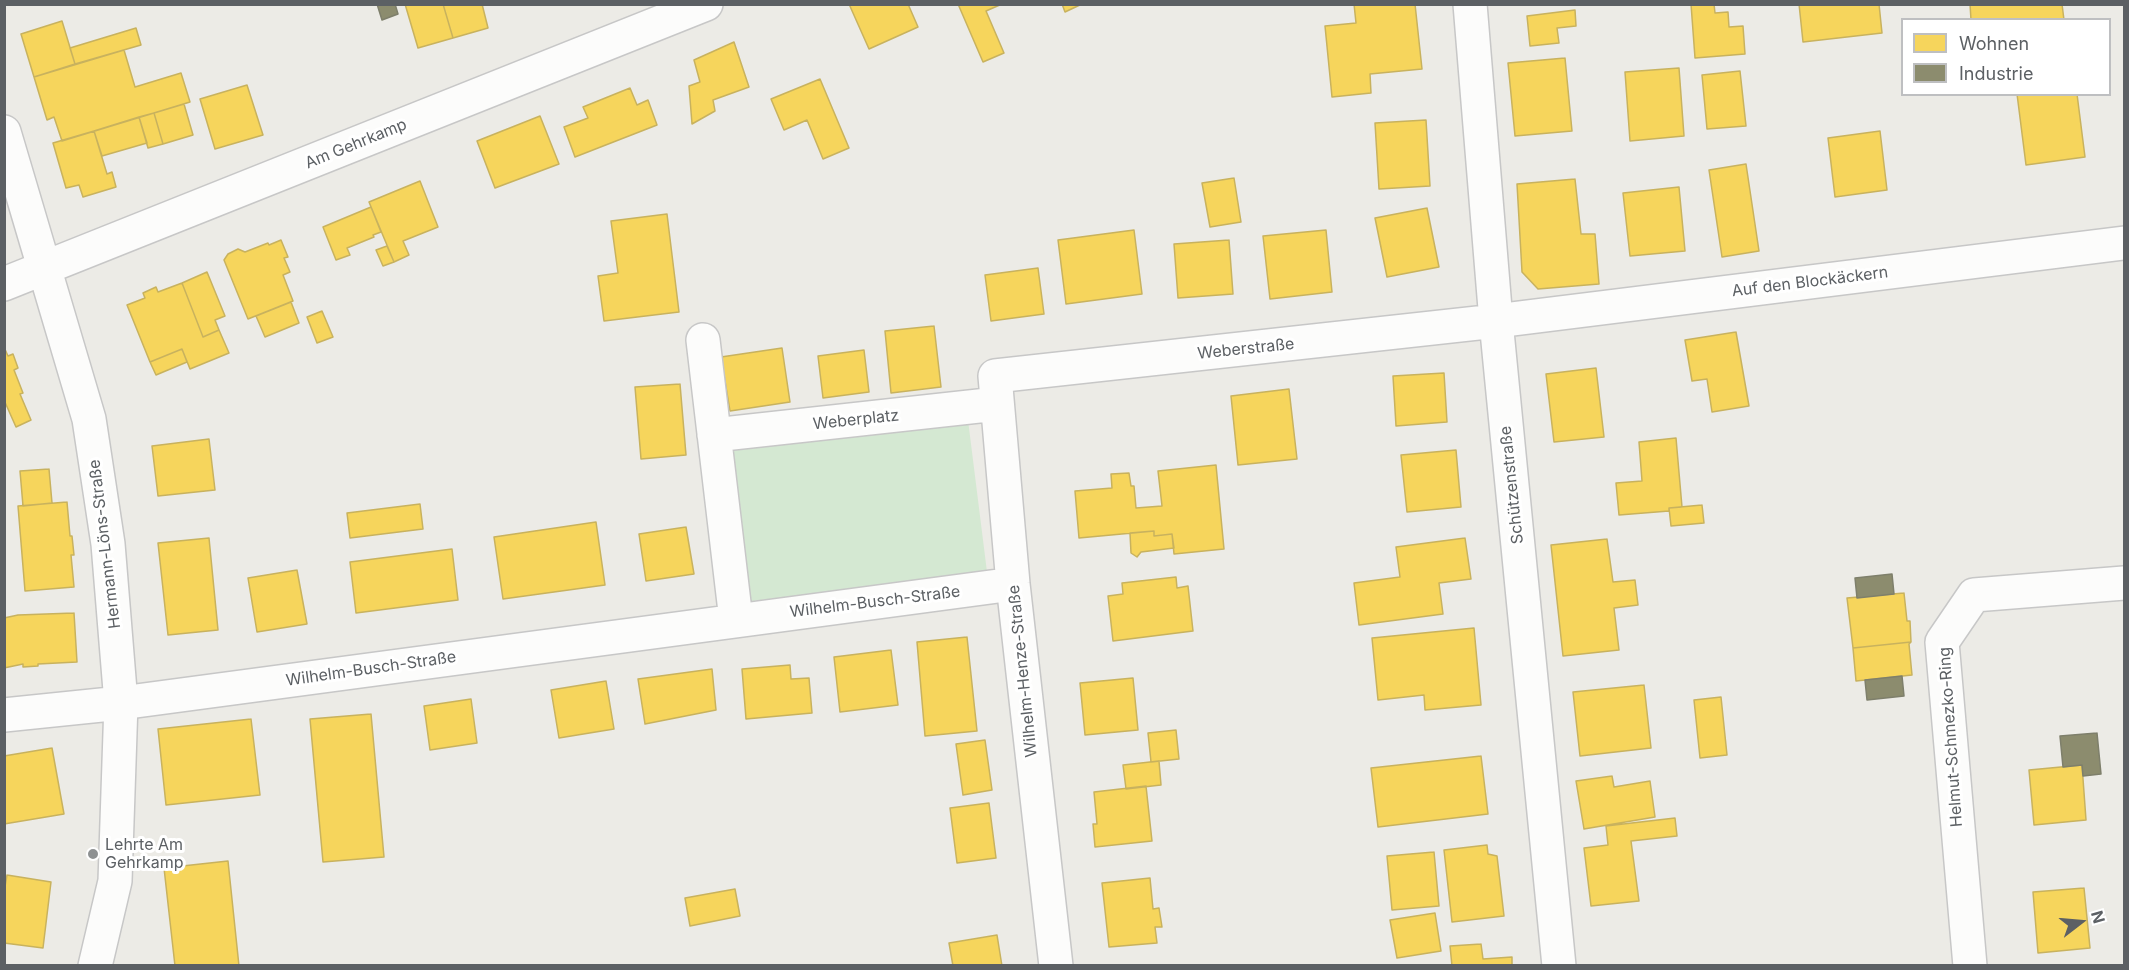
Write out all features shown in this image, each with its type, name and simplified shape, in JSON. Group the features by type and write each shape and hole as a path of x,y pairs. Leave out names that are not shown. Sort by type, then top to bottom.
{"street":[{"name":"Am Gehrkamp","path":"4,284 706,4"},
{"name":"Schützenstraße","path":"1470,4 1496,321 1559,966"},
{"name":"Hermann-Löns-Straße","path":"4,132 89,419 108,544 121,703 115,882 95,966"},
{"name":"Auf den Blockäckern","path":"1496,321 2124,243"},
{"name":"Weberstraße","path":"996,390 1496,321"},
{"path":"703,340 736,620"},
{"name":"Weberplatz","path":"714,435 996,390"},
{"name":"Wilhelm-Henze-Straße","path":"996,390 1013,584 1056,966"},
{"name":"Helmut-Schmezko-Ring","path":"1970,966 1942,642 1974,595 2124,583"},
{"name":"Wilhelm-Busch-Straße","path":"4,715 121,703 1013,584"}],"green space":[{"path":"968,420 987,572 745,602 727,450"}],"building: Wohnen":[{"path":"405,4 443,4 453,38 418,48"},
{"path":"443,4 482,4 488,28 453,38"},
{"path":"849,4 908,4 918,27 869,49"},
{"path":"958,4 1002,4 986,11 1004,53 983,62"},
{"path":"1062,4 1082,4 1065,12"},
{"path":"1354,4 1415,4 1422,69 1370,74 1371,93 1332,97 1325,26 1356,23"},
{"path":"1691,4 1714,4 1715,13 1728,12 1729,27 1743,26 1745,54 1695,58"},
{"path":"1799,4 1879,4 1882,33 1803,42"},
{"path":"1970,4 2062,4 2064,18 1971,18"},
{"path":"1575,10 1576,26 1557,28 1559,43 1530,46 1527,16"},
{"path":"62,21 75,64 34,77 21,34"},
{"path":"136,28 141,45 75,64 70,48"},
{"path":"734,42 749,87 713,100 715,111 692,124 689,86 700,82 694,60"},
{"path":"124,50 135,87 181,73 190,102 62,141 54,117 47,120 34,77"},
{"path":"1565,58 1572,131 1515,136 1508,63"},
{"path":"1679,68 1684,136 1630,141 1625,72"},
{"path":"1740,71 1746,126 1707,129 1702,75"},
{"path":"820,79 849,148 823,159 807,120 784,130 771,99"},
{"path":"247,85 263,135 215,149 200,99"},
{"path":"630,88 637,105 648,100 657,125 575,157 564,127 588,118 583,107"},
{"path":"2017,96 2077,96 2085,157 2026,165"},
{"path":"184,104 193,135 163,144 154,113"},
{"path":"154,113 163,144 148,148 139,117"},
{"path":"540,116 559,164 495,188 477,141"},
{"path":"139,117 147,143 102,156 94,131"},
{"path":"1426,120 1430,186 1379,189 1375,123"},
{"path":"94,131 107,174 112,172 116,187 83,197 79,185 66,188 53,143"},
{"path":"1880,131 1887,190 1835,197 1828,138"},
{"path":"1746,164 1759,251 1722,257 1709,170"},
{"path":"1234,178 1241,222 1210,227 1202,183"},
{"path":"1575,179 1581,234 1595,234 1599,284 1538,289 1522,272 1517,184"},
{"path":"420,181 438,227 403,241 409,255 394,262 369,202"},
{"path":"1679,187 1685,251 1630,256 1623,193"},
{"path":"371,207 381,232 347,248 350,255 336,260 323,227"},
{"path":"1427,208 1439,267 1387,277 1375,218"},
{"path":"667,214 679,312 604,321 598,276 618,273 611,221"},
{"path":"1134,230 1142,294 1066,304 1058,240"},
{"path":"1326,230 1332,292 1270,299 1263,236"},
{"path":"281,240 288,257 284,258 290,272 283,275 293,301 248,319 224,260 228,254 238,249 245,252"},
{"path":"1229,240 1233,294 1178,298 1174,244"},
{"path":"387,246 394,262 383,266 376,250"},
{"path":"1038,268 1044,314 991,321 985,275"},
{"path":"207,272 225,316 215,320 219,330 203,337 182,283"},
{"path":"182,283 203,337 219,330 229,353 190,369 182,349 150,362 127,305 145,298 143,293 156,287 158,292"},
{"path":"291,302 299,323 265,337 256,316"},
{"path":"322,311 333,337 317,343 307,317"},
{"path":"934,326 941,387 891,393 885,331"},
{"path":"1736,332 1749,406 1712,412 1707,379 1692,381 1685,340"},
{"path":"4,347 8,356 13,354 18,368 14,370 23,393 20,394 31,420 16,427 4,400"},
{"path":"782,348 790,402 730,411 721,357"},
{"path":"182,349 187,362 156,375 150,362"},
{"path":"864,350 869,392 823,398 818,356"},
{"path":"1596,368 1604,437 1554,442 1546,374"},
{"path":"1444,373 1447,422 1396,426 1393,376"},
{"path":"680,384 686,455 641,459 635,387"},
{"path":"1289,389 1297,459 1238,465 1231,396"},
{"path":"1676,438 1682,507 1669,508 1669,511 1619,515 1616,483 1642,481 1639,442"},
{"path":"209,439 215,490 158,496 152,446"},
{"path":"1456,450 1461,507 1407,512 1401,455"},
{"path":"1216,465 1224,549 1174,554 1172,534 1154,536 1154,531 1079,538 1075,491 1112,488 1111,474 1129,473 1131,486 1134,486 1136,508 1162,506 1158,471"},
{"path":"49,469 52,503 23,506 20,471"},
{"path":"67,502 74,555 71,555 74,587 25,591 18,506"},
{"path":"420,504 423,529 350,538 347,513"},
{"path":"1702,505 1704,523 1671,526 1669,508"},
{"path":"596,522 605,585 503,599 494,537"},
{"path":"686,527 694,574 646,581 639,534"},
{"path":"1154,531 1154,536 1172,534 1174,548 1141,552 1137,557 1131,553 1130,533"},
{"path":"209,538 218,630 168,635 158,543"},
{"path":"1465,538 1471,579 1439,583 1443,614 1359,625 1354,583 1400,577 1396,547"},
{"path":"1607,539 1613,582 1635,580 1638,605 1614,608 1619,650 1563,656 1551,545"},
{"path":"452,549 458,600 356,613 350,562"},
{"path":"297,570 307,624 257,632 248,578"},
{"path":"1176,577 1177,588 1188,586 1193,631 1113,641 1108,596 1123,594 1122,583"},
{"path":"1904,593 1907,621 1910,621 1911,642 1853,648 1847,598"},
{"path":"74,613 77,662 23,667 23,664 4,668 4,618 18,615"},
{"path":"1474,628 1481,705 1425,710 1424,695 1378,700 1372,638"},
{"path":"967,637 977,731 925,736 917,642"},
{"path":"1911,642 1909,644 1912,675 1856,681 1853,648"},
{"path":"891,650 898,705 840,712 834,657"},
{"path":"790,665 791,679 809,678 812,713 746,719 742,669"},
{"path":"712,669 716,710 645,724 638,679"},
{"path":"1133,678 1138,730 1085,735 1080,683"},
{"path":"606,681 614,729 559,738 551,690"},
{"path":"1644,685 1651,748 1580,756 1573,692"},
{"path":"1721,697 1727,755 1700,758 1694,700"},
{"path":"471,699 477,743 430,750 424,706"},
{"path":"371,714 384,857 323,862 310,719"},
{"path":"251,719 260,795 166,805 158,729"},
{"path":"1176,730 1179,759 1151,762 1148,733"},
{"path":"985,740 992,790 963,795 956,744"},
{"path":"52,748 64,814 4,824 4,756"},
{"path":"1481,756 1488,814 1378,827 1371,768"},
{"path":"1159,761 1161,785 1126,789 1123,765"},
{"path":"2082,765 2086,820 2034,825 2029,770"},
{"path":"1612,776 1614,787 1650,781 1655,817 1584,829 1576,781"},
{"path":"1146,786 1152,841 1095,847 1093,824 1097,824 1094,792"},
{"path":"989,803 996,858 957,863 950,808"},
{"path":"1675,818 1677,836 1631,841 1639,901 1591,906 1584,848 1608,845 1606,826"},
{"path":"1487,845 1488,854 1497,856 1504,916 1452,922 1444,850"},
{"path":"1434,852 1439,906 1392,910 1387,856"},
{"path":"228,861 239,966 175,966 164,868"},
{"path":"7,875 51,882 43,948 4,943 4,892"},
{"path":"1150,878 1153,909 1159,908 1162,927 1155,927 1157,943 1109,947 1102,883"},
{"path":"2084,888 2090,948 2038,953 2033,892"},
{"path":"735,889 740,916 690,926 685,898"},
{"path":"1435,913 1441,951 1397,958 1390,920"},
{"path":"997,935 1002,966 953,966 949,943"},
{"path":"1481,944 1483,959 1512,957 1512,966 1452,966 1450,946"}],"building: Industrie":[{"path":"377,4 395,4 398,14 382,20"},
{"path":"1892,574 1894,594 1857,598 1855,578"},
{"path":"1902,676 1904,696 1867,700 1865,680"},
{"path":"2097,733 2101,774 2083,776 2082,765 2063,767 2060,736"}],"place":[{"name":"Lehrte Am Gehrkamp","path":"93,854"}]}
